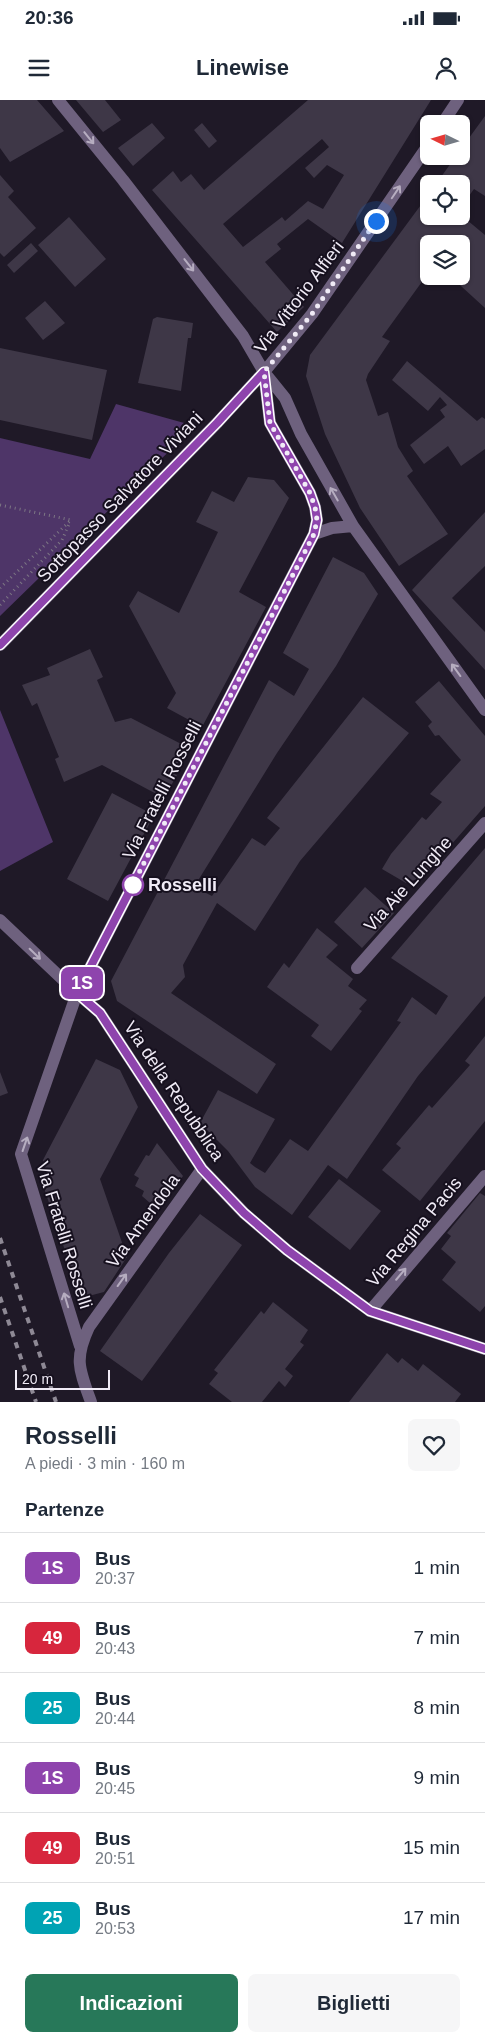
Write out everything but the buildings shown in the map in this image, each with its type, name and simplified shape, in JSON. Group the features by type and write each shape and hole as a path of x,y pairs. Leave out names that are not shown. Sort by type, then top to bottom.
{"street":[{"path":"58,100 123,180 243,336 264,372 285,398 314,460 352,526 485,710"},
{"path":"448,115 458,100"},
{"name":"Via Vittorio Alfieri","path":"264,372 312,314 420,157"},
{"name":"Via Fratelli Rosselli","path":"80,1346 21,1154 77,993 314,534 317,520 310,493 270,423 264,372"},
{"name":"Sottopasso Salvatore Viviani","path":"0,645 217,423 264,372"},
{"path":"314,534 332,528 352,526"},
{"name":"Via Aie Lunghe","path":"357,968 485,823"},
{"name":"Via della Repubblica","path":"0,920 100,1013 202,1169 244,1213 287,1250 370,1311 485,1349"},
{"name":"Via Amendola","path":"90,1402 80,1371 80,1346 89,1327 202,1169"},
{"name":"Via Regina Pacis","path":"370,1311 485,1176"}],"path":[{"path":"0,506 71,520"},
{"path":"0,588 71,520"},
{"path":"0,605 62,540 71,520"}],"shaded area":[{"path":"116,404 195,426 0,616 0,438 90,459"},
{"path":"0,710 53,842 0,871"}],"railway":[{"path":"0,1238 56,1402"},
{"path":"0,1297 36,1402"}],"bus line":[{"name":"1S","path":"0,645 217,423 264,372 270,423 310,493 317,520 314,534 77,993 100,1013 202,1169 244,1213 287,1250 370,1311 485,1349"}],"place":[{"name":"Rosselli","path":"133,885"}],"route":[{"path":"133,885 130,890 314,534 317,520 310,493 270,423 264,372 312,314 376,221"}]}
